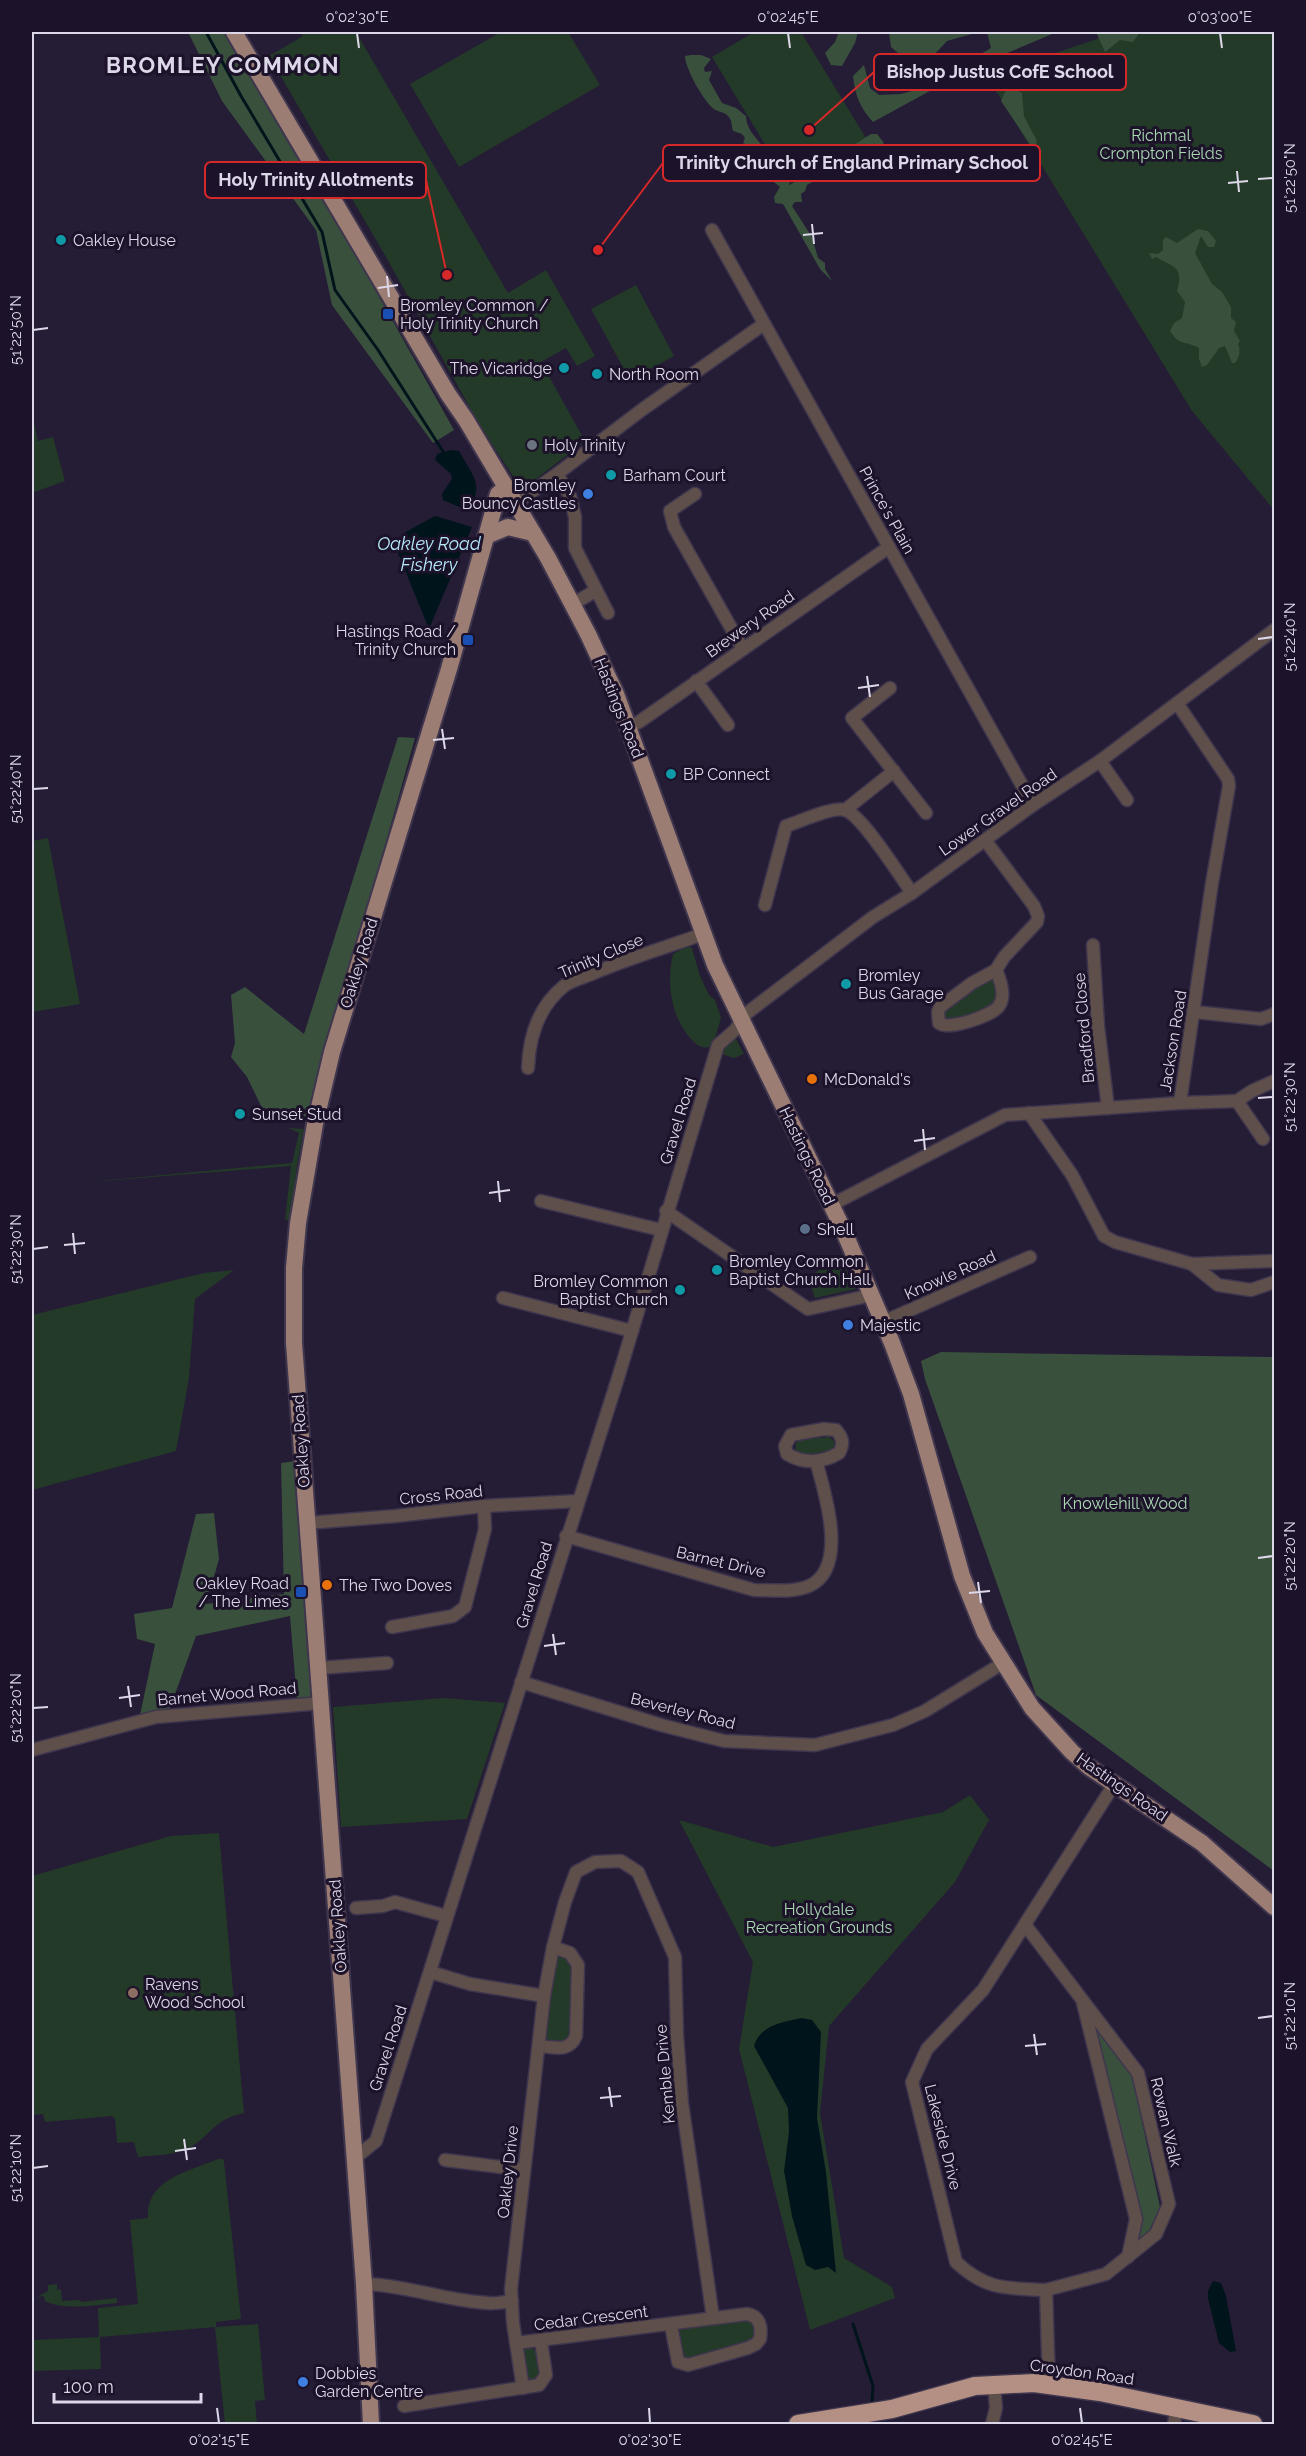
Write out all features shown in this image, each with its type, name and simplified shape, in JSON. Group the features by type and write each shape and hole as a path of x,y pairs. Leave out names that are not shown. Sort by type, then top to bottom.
{"highway":[{"name":"Croydon Road","path":"798,2424 892,2409 959,2389 994,2384 1049,2384 1176,2416 1253,2424"}],"main road":[{"name":"Hastings Road","path":"235,32 448,394 507,487 573,604 602,662 629,727 737,1025 831,1205 872,1295 911,1394 970,1599 1003,1664 1032,1708 1089,1767 1202,1843 1275,1907"},
{"name":"Oakley Road","path":"371,2424 364,2284 294,1343 293,1308 298,1223 307,1164 332,1052 449,669 498,494 507,487"},
{"path":"486,536 508,527 533,533"}],"street":[{"name":"Prince's Plain","path":"712,231 1033,805"},
{"path":"516,503 643,409 764,324"},
{"path":"557,474 573,506 574,548 608,613"},
{"path":"695,494 670,511 674,527 743,649"},
{"name":"Brewery Road","path":"629,727 889,547"},
{"path":"573,604 595,591"},
{"name":"Lower Gravel Road","path":"737,1025 873,917 912,894 1033,805 1100,761 1275,630"},
{"path":"696,681 728,726"},
{"path":"890,688 852,718 926,813"},
{"name":"Jackson Road","path":"831,1205 1005,1115 1180,1103 1212,883 1229,786 1228,779 1176,703"},
{"path":"1100,761 1127,800"},
{"path":"845,810 894,771"},
{"path":"765,905 786,826 835,809 845,810 859,820 912,894"},
{"path":"985,840 1034,906 1038,922 1004,957 996,970 972,983 940,1007 939,1023 943,1026 954,1026 992,1012 999,1006 1002,998 996,970"},
{"name":"Trinity Close","path":"528,1068 529,1043 534,1029 542,1012 565,985 624,961 703,934"},
{"name":"Bradford Close","path":"1093,945 1098,1026 1108,1108"},
{"path":"1194,1012 1261,1019 1275,1014"},
{"name":"Gravel Road","path":"354,2154 360,2154 376,2141 632,1331 666,1211 718,1045 737,1025"},
{"path":"1180,1103 1237,1101 1252,1091 1275,1081"},
{"path":"1237,1101 1263,1139"},
{"path":"1029,1113 1072,1175 1104,1236 1115,1242 1192,1264 1275,1261"},
{"path":"541,1201 661,1230"},
{"path":"666,1211 808,1309 872,1295"},
{"name":"Knowle Road","path":"883,1323 1030,1257"},
{"path":"1192,1264 1218,1285 1251,1290 1275,1282"},
{"path":"503,1298 632,1331"},
{"name":"Barnet Drive","path":"566,1536 754,1590 779,1591 802,1588 818,1581 830,1557 831,1528 828,1500 816,1461"},
{"name":"Cross Road","path":"307,1523 484,1506 578,1501"},
{"path":"392,1628 453,1616 465,1607 485,1529 484,1506"},
{"path":"319,1668 387,1664"},
{"name":"Beverley Road","path":"521,1682 661,1725 724,1741 814,1746 893,1725 926,1711 1003,1664"},
{"name":"Barnet Wood Road","path":"32,1750 156,1717 321,1703"},
{"name":"Lakeside Drive","path":"1046,2290 995,2288 968,2273 957,2262 912,2082 927,2049 983,1990 1026,1926 1115,1783"},
{"name":"Oakley Drive","path":"523,2388 512,2301 544,1996 552,1947 573,1877 583,1867 602,1860"},
{"name":"Kemble Drive","path":"602,1860 621,1861 638,1872 675,1956 682,2103 713,2318"},
{"path":"356,1908 383,1906 394,1902 446,1916"},
{"name":"Rowan Walk","path":"1026,1926 1138,2073 1169,2204 1156,2234 1106,2274 1046,2290"},
{"path":"539,2046 563,2048 573,2042 576,2036 578,1965 570,1953 552,1947"},
{"path":"430,1972 470,1984 544,1996"},
{"name":"Rowan Walk","path":"1081,1996 1136,2219 1128,2257"},
{"path":"445,2160 524,2170"},
{"path":"364,2284 405,2288 461,2300 488,2303 512,2301"},
{"path":"1046,2290 1049,2384"},
{"name":"Cedar Crescent","path":"516,2343 713,2318 754,2315 759,2320 760,2339 748,2348 688,2365 678,2362 671,2325"},
{"path":"404,2406 539,2385 545,2379 540,2341"},
{"path":"992,2424 996,2408 994,2384"}],"green space":[{"path":"188,32 225,32 269,101 454,430 433,443 332,305 316,230 222,101"},
{"path":"300,32 356,32 508,293 546,270 595,356 577,366 566,348 541,362 585,441 522,490 479,424 386,257 269,56 303,36"},
{"path":"501,32 568,32 600,85 459,167 410,84"},
{"path":"754,32 801,32 866,138 789,184 712,57"},
{"path":"839,32 858,32 855,43 842,66 831,65 825,53 835,42"},
{"path":"889,32 979,32 947,41 919,71 891,47"},
{"path":"987,32 1057,32 972,68 873,122 861,106 853,76 864,65 870,88 879,95 901,94 926,87 931,73 958,67 991,48"},
{"path":"1096,32 1140,32 1133,42 1120,40 1105,52"},
{"name":"Richmal Crompton Fields","path":"1118,32 1274,32 1274,510 1192,411 987,76"},
{"path":"701,55 711,59 704,68 705,72 712,71 709,80 722,103 736,108 746,116 750,130 789,185 829,164 829,161 871,134 877,134 884,143 872,152 858,153 835,168 826,168 822,176 807,185 801,194 802,202 795,202 792,206 812,237 818,258 825,263 825,269 832,281 820,269 783,204 775,203 774,197 780,187 765,172 757,154 743,143 745,138 742,134 733,131 729,117 714,109 700,92 686,61 685,56"},
{"path":"1015,89 1022,93 1024,116 1037,141 1034,150 1001,101 1006,90"},
{"path":"1198,229 1208,231 1216,241 1214,247 1208,247 1201,236 1195,253 1212,284 1222,292 1231,307 1231,318 1236,322 1234,331 1240,341 1238,359 1235,363 1232,363 1225,346 1219,348 1207,365 1202,367 1199,348 1180,341 1170,331 1174,323 1182,318 1185,302 1177,291 1178,272 1156,257 1152,259 1149,253 1158,254 1163,250 1163,240 1166,237 1177,243"},
{"path":"636,285 674,356 630,380 591,309"},
{"path":"32,413 38,441 53,437 65,481 32,493"},
{"path":"398,737 415,738 309,1118 306,1121 276,1117 263,1110 247,1077 231,1057 235,1043 231,995 245,987 304,1034"},
{"path":"48,838 80,1004 32,1012 32,841"},
{"path":"687,946 692,948 700,976 709,995 715,1000 721,1018 713,1045 707,1047 697,1044 685,1031 672,1000 670,977 673,954"},
{"path":"990,978 995,982 997,996 995,1004 969,1016 945,1022 943,1010"},
{"path":"734,1039 744,1054 734,1058 722,1054 727,1044"},
{"path":"288,1128 304,1129 291,1219 285,1220 291,1166 78,1183 292,1163 299,1133"},
{"path":"840,1257 856,1289 815,1298 808,1277"},
{"path":"234,1270 195,1299 189,1378 176,1451 32,1490 32,1315 204,1273"},
{"name":"Knowlehill Wood","path":"941,1352 1274,1357 1274,1871 1036,1695 925,1379 921,1361"},
{"path":"829,1437 835,1442 830,1451 803,1455 795,1451 799,1440"},
{"path":"295,1461 313,1697 297,1700 290,1616 196,1636 170,1708 140,1715 155,1644 137,1639 134,1614 172,1608 196,1514 214,1513 219,1559 206,1604 284,1594 281,1463"},
{"path":"444,1698 505,1703 467,1819 341,1827 333,1707"},
{"name":"Hollydale Recreation Grounds","path":"970,1795 989,1820 955,1882 829,2026 820,2113 844,2258 892,2287 895,2298 810,2330 739,2049 753,1962 679,1820 773,1847 943,1812"},
{"path":"219,1833 244,2113 227,2118 188,2149 138,2157 134,2142 117,2143 115,2119 112,2116 45,2122 43,2114 32,2115 32,1876 171,1836"},
{"path":"556,1956 566,1957 574,1964 571,2038 563,2044 548,2043 546,2038"},
{"path":"1094,2024 1132,2074 1160,2207 1149,2231 1138,2240 1142,2217"},
{"path":"223,2159 224,2162 241,2319 216,2322 216,2327 258,2324 265,2400 255,2401 257,2424 225,2424 215,2327 100,2337 101,2369 32,2371 32,2340 99,2337 98,2308 138,2304 130,2220 148,2218 149,2205 154,2194 171,2179"},
{"path":"57,2284 57,2290 61,2289 62,2301 80,2300 81,2302 117,2298 117,2303 71,2307 45,2301 44,2296 37,2297 48,2291 48,2285"},
{"path":"744,2318 752,2319 757,2334 753,2340 693,2359 685,2360 680,2355 677,2331"},
{"path":"528,2348 536,2350 542,2374 539,2381 528,2381 522,2354 523,2350"}],"water":[{"name":"Oakley Road Fishery","path":"451,450 459,451 475,480 476,493 469,511 443,500 442,494 452,479 451,474 435,460 437,454"},
{"name":"Oakley Road Fishery","path":"435,516 472,527 429,629 398,553 404,533"},
{"path":"802,2018 812,2020 821,2032 817,2118 826,2172 836,2273 828,2267 815,2270 806,2265 792,2216 784,2171 789,2132 788,2108 754,2046 761,2033 767,2029 780,2023"},
{"path":"1213,2281 1221,2283 1226,2296 1236,2351 1230,2352 1219,2343 1208,2298 1208,2291"}],"waterway":[{"path":"206,32 241,96 322,232 335,290 378,350 444,453"},
{"path":"853,2324 873,2386 872,2403"}],"place":[{"name":"Bishop Justus CofE School","path":"809,130"},
{"name":"Oakley House","path":"61,240"},
{"name":"Trinity Church of England Primary School","path":"598,250"},
{"name":"Holy Trinity Allotments","path":"447,275"},
{"name":"Bromley Common / Holy Trinity Church","path":"388,314"},
{"name":"The Vicaridge","path":"564,368"},
{"name":"North Room","path":"597,374"},
{"name":"Holy Trinity","path":"532,445"},
{"name":"Barham Court","path":"611,475"},
{"name":"Bromley Bouncy Castles","path":"588,494"},
{"name":"Hastings Road / Trinity Church","path":"468,640"},
{"name":"BP Connect","path":"671,774"},
{"name":"Bromley Bus Garage","path":"846,984"},
{"name":"McDonald's","path":"812,1079"},
{"name":"Sunset Stud","path":"240,1114"},
{"name":"Shell","path":"805,1229"},
{"name":"Bromley Common Baptist Church Hall","path":"717,1270"},
{"name":"Bromley Common Baptist Church","path":"680,1290"},
{"name":"Majestic","path":"848,1325"},
{"name":"The Two Doves","path":"327,1585"},
{"name":"Oakley Road / The Limes","path":"301,1592"},
{"name":"Ravens Wood School","path":"133,1993"},
{"name":"Dobbies Garden Centre","path":"303,2382"}],"district":[{"name":"BROMLEY COMMON","path":"223,65"}]}
